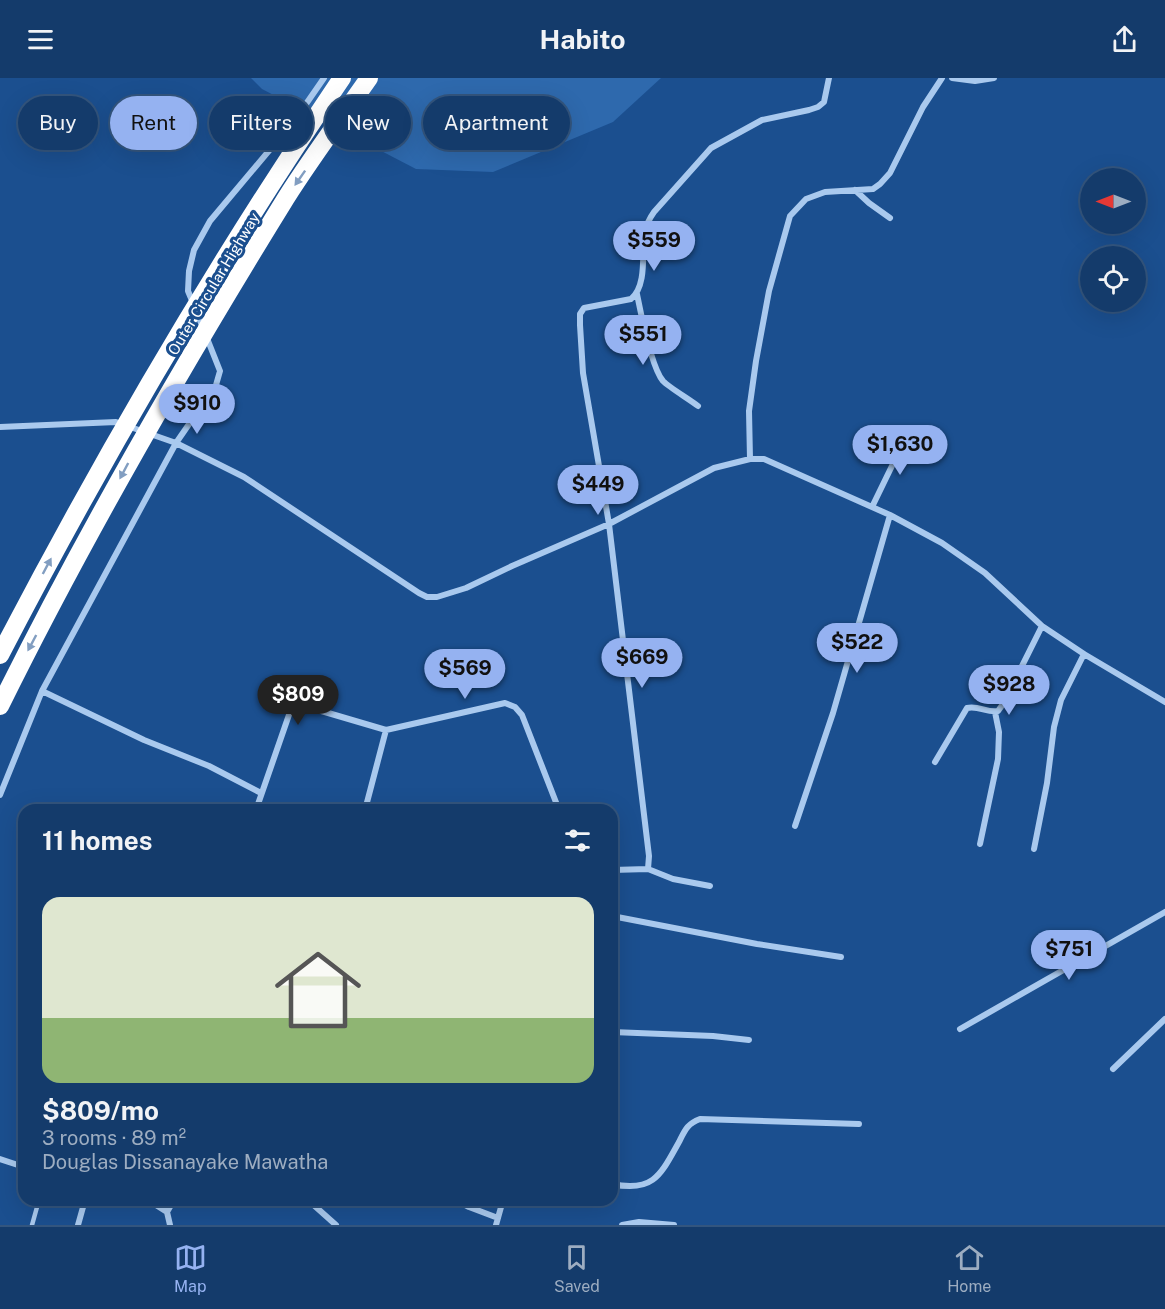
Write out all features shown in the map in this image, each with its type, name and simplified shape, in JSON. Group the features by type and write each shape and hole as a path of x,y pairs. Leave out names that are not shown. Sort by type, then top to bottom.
{"highway":[{"name":"Outer Circular Highway","path":"0,655 55,551 201,297 297,144 342,78"},
{"name":"Outer Circular Highway","path":"0,706 139,443 287,196 369,78"}],"street":[{"path":"0,795 42,691 176,443 216,385 220,371 188,291 189,271 194,250 210,221 295,119 324,78"},
{"path":"698,406 663,381 658,372 645,328 638,294 642,279 647,223 654,212 711,148 762,120 818,107 824,102 829,78"},
{"path":"750,459 749,411 756,361 769,291 790,216 806,199 825,192 873,189 880,184 890,173 923,107 942,78"},
{"path":"952,78 975,81 994,78"},
{"path":"855,190 890,218"},
{"path":"638,294 631,299 584,308 580,314 580,325 583,373 609,524 649,856 648,869"},
{"path":"0,427 116,422 176,443 244,477 427,597 437,597 466,588 609,524 714,468 750,459 764,459 890,514 942,543 985,573 1042,626 1165,702"},
{"path":"872,507 907,435"},
{"path":"795,825 833,713 890,514"},
{"path":"995,712 1003,704 1042,626"},
{"path":"1034,849 1047,783 1054,727 1061,700 1084,654"},
{"path":"42,691 144,740 209,766 261,793"},
{"path":"258,804 291,710 301,705 386,730 505,703 515,707 522,715 557,804"},
{"path":"935,762 967,708 980,708 995,712"},
{"path":"980,844 998,759 999,732 995,712"},
{"path":"367,804 386,730"},
{"path":"618,870 648,869 674,879 710,886"},
{"path":"960,1029 1165,912"},
{"path":"618,917 757,944 841,957"},
{"path":"1113,1069 1165,1019"},
{"path":"618,1032 713,1036 749,1040"},
{"path":"618,1186 639,1186 651,1181 663,1171 690,1123 700,1119 859,1124"},
{"path":"1,1159 18,1165"},
{"path":"78,1225 84,1206"},
{"path":"158,1206 167,1212"},
{"path":"170,1206 167,1212 170,1225"},
{"path":"315,1206 336,1225"},
{"path":"466,1206 497,1222 501,1206"},
{"path":"622,1225 639,1222 674,1225"}],"lane":[{"path":"0,1168 1,1159"},
{"path":"32,1225 37,1206"}],"shaded area":[{"path":"251,78 661,78 613,122 570,140 570,96 423,96 423,150 546,150 493,172 416,169 379,150 411,150 411,96 325,96 325,122 313,115 313,96 275,96 262,89"}]}
